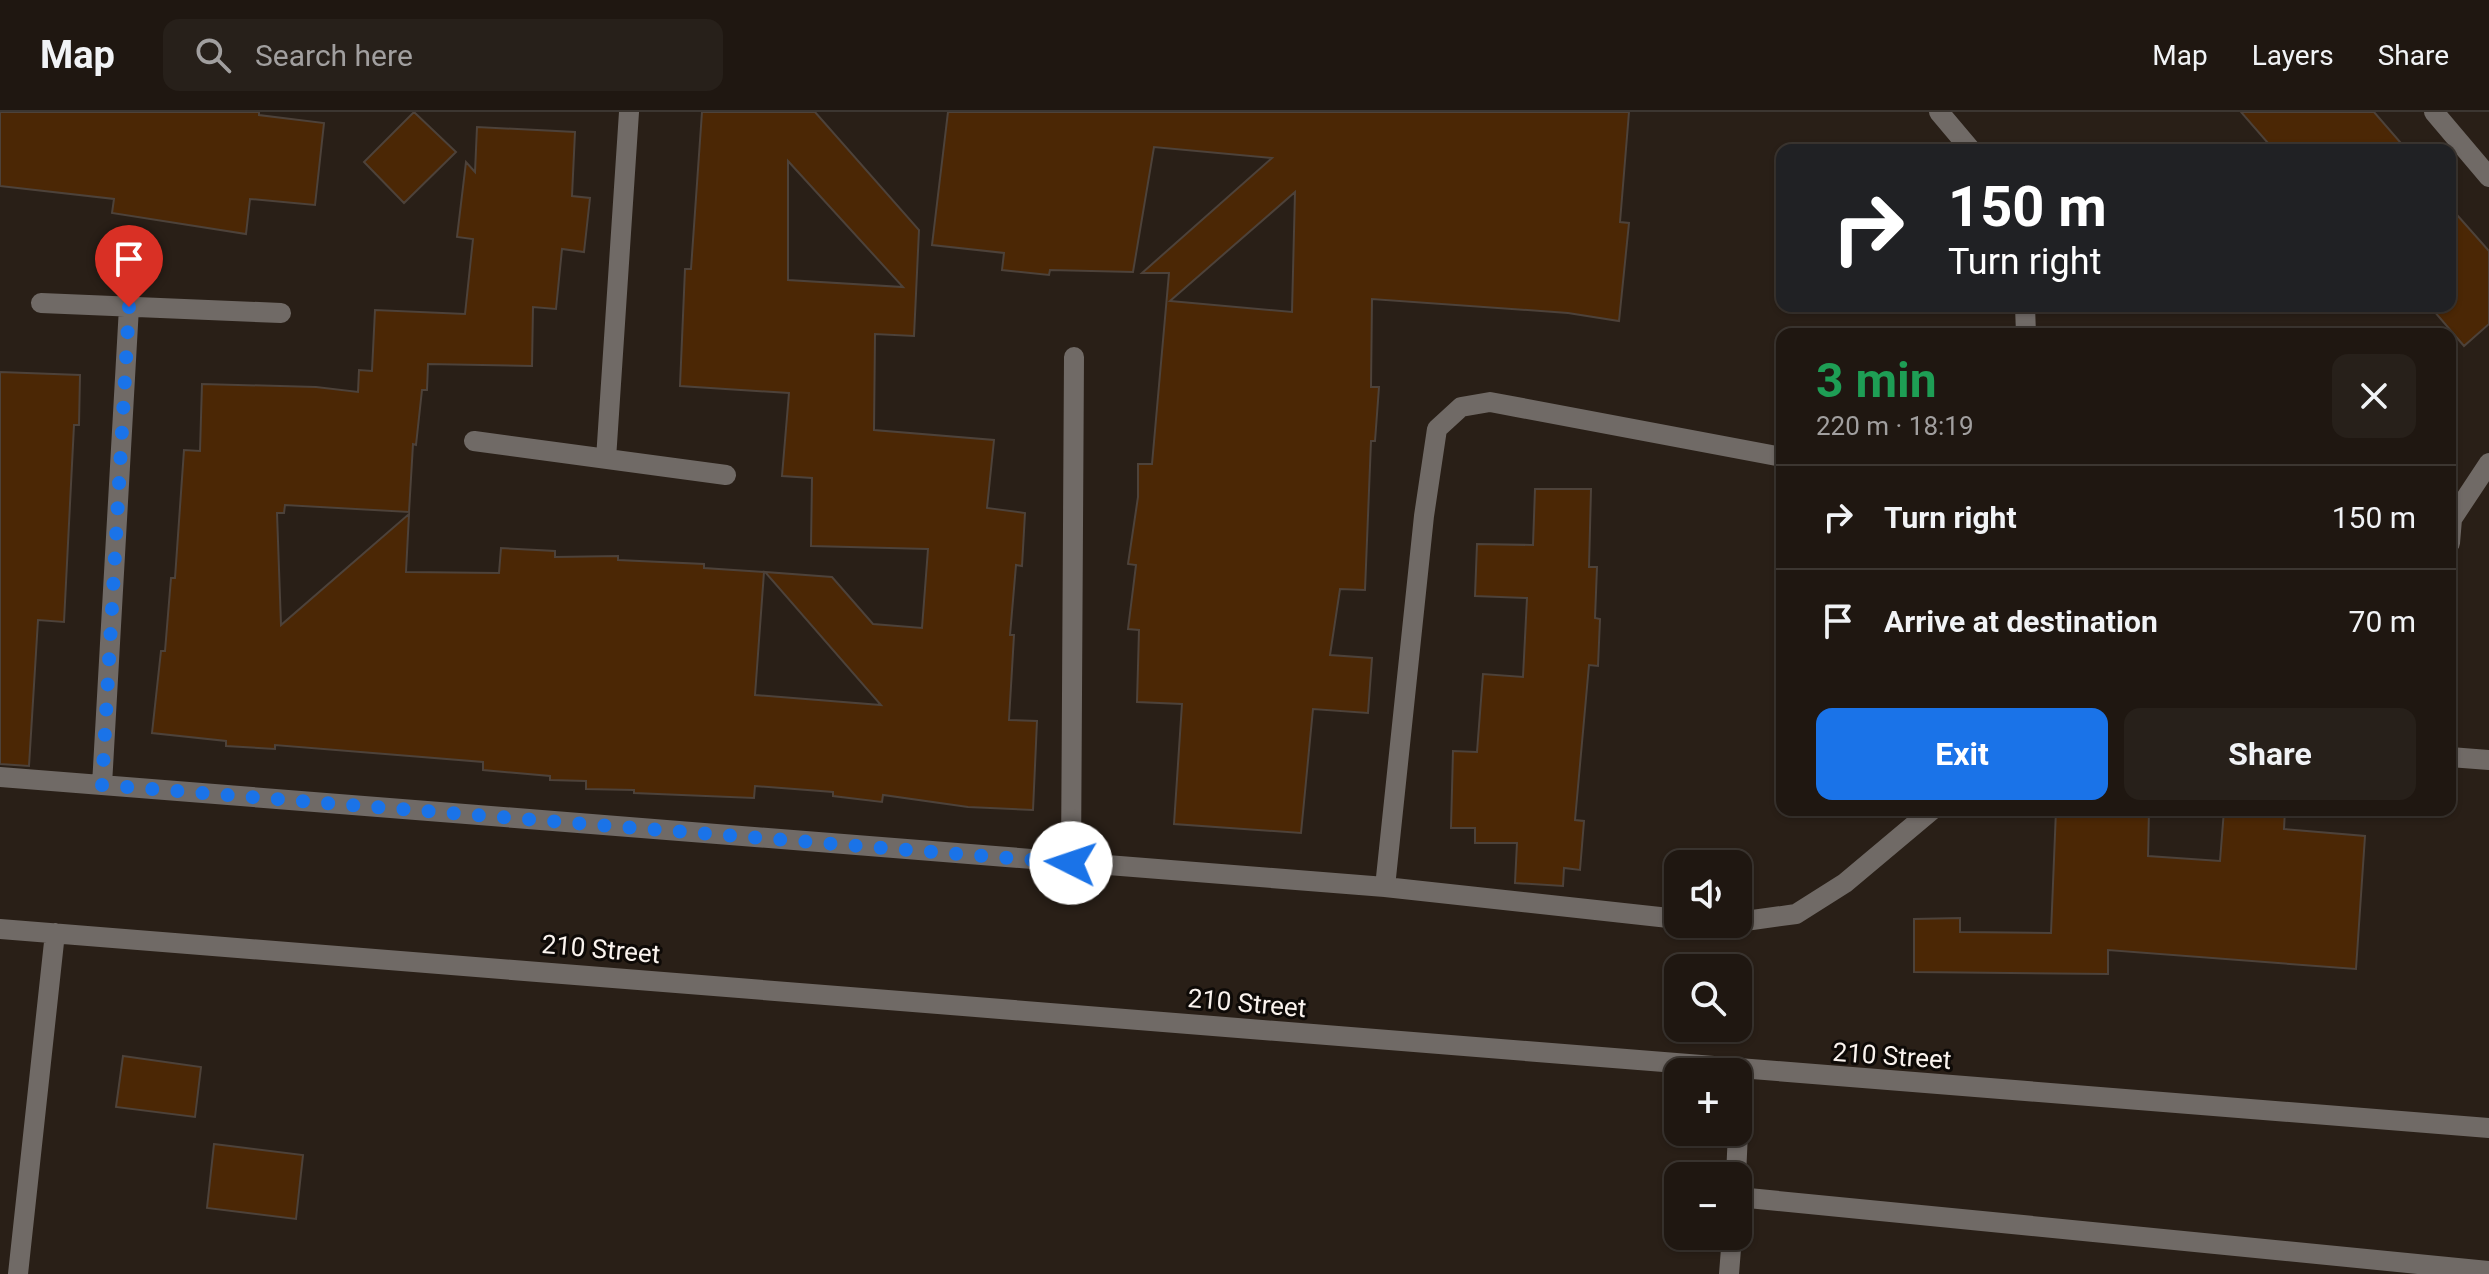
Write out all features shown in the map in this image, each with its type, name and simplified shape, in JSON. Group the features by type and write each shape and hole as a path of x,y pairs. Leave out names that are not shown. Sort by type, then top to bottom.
{"street":[{"path":"606,459 629,112"},
{"path":"1939,112 1966,144"},
{"path":"2434,112 2489,177"},
{"path":"41,303 281,313"},
{"path":"102,785 129,307"},
{"path":"1071,863 1074,357"},
{"path":"1385,887 1424,516 1437,429 1461,407 1490,402 1776,456"},
{"path":"474,441 726,475"},
{"path":"2456,513 2489,463"},
{"path":"2456,757 2489,760"},
{"path":"0,777 1385,887 1664,917"},
{"path":"1752,920 1796,914 1845,883 1925,816"},
{"name":"210 Street","path":"0,929 1664,1064"},
{"path":"18,1274 55,933"},
{"name":"210 Street","path":"1752,1071 2489,1128"},
{"path":"1752,1198 2489,1271"},
{"path":"1729,1274 1731,1250"}],"building":[{"path":"0,112 259,112 259,115 324,123 315,205 250,199 246,234 112,213 114,199 0,186"},
{"path":"414,112 456,152 404,203 364,162"},
{"path":"702,112 815,112 919,230 914,336 875,334 874,430 994,440 987,508 1025,513 1022,566 1016,565 1010,635 1014,635 1009,720 1037,721 1033,810 968,807 883,795 882,802 833,796 833,792 755,786 754,798 586,789 586,781 550,780 550,776 483,770 483,762 275,745 275,749 226,746 226,741 152,733 161,651 165,651 171,578 175,578 184,450 200,451 202,384 316,387 358,392 359,370 372,371 375,310 465,314 473,239 457,237 466,162 475,172 477,127 575,132 572,196 590,198 584,252 562,249 556,309 533,307 532,366 428,364 427,390 422,390 416,445 413,444 409,512 285,505 284,513 277,513 281,625 409,514 406,572 499,573 501,548 555,551 555,557 618,556 618,560 704,564 704,568 764,572 755,695 881,705 765,572 832,577 873,624 922,628 928,549 811,546 812,478 782,476 789,393 680,386 685,269 691,269","holes":["788,161 903,287 788,280"]},
{"path":"948,112 1629,112 1620,222 1629,223 1619,321 1568,313 1372,299 1371,387 1379,387 1375,441 1371,441 1365,590 1340,589 1330,655 1372,658 1368,713 1313,709 1301,833 1174,824 1182,704 1137,702 1139,630 1128,629 1136,565 1128,564 1138,497 1138,464 1152,464 1169,273 1142,273 1272,158 1154,147 1133,272 1050,270 1049,275 1002,270 1004,253 932,245","holes":["1295,192 1292,312 1170,301"]},
{"path":"2241,112 2374,112 2402,144 2269,144"},
{"path":"2456,214 2489,251 2489,324 2464,346 2456,337 2456,328 2448,328 2435,312 2456,312"},
{"path":"0,372 80,375 79,425 74,425 64,622 38,620 29,766 0,764"},
{"path":"1535,489 1591,489 1589,567 1597,567 1595,618 1600,619 1598,666 1589,665 1575,820 1584,821 1580,870 1564,868 1563,886 1515,883 1517,843 1475,843 1475,828 1451,828 1453,751 1477,752 1483,674 1523,677 1527,598 1475,596 1477,544 1533,545"},
{"path":"2056,816 2149,816 2148,856 2220,861 2224,816 2285,816 2284,829 2365,836 2356,969 2108,950 2108,974 1914,972 1914,919 1960,918 1960,932 2051,933"},
{"path":"123,1056 201,1067 195,1117 116,1107"},
{"path":"214,1144 303,1155 296,1219 207,1208"}],"route":[{"path":"129,307 102,785 1071,863"}]}
